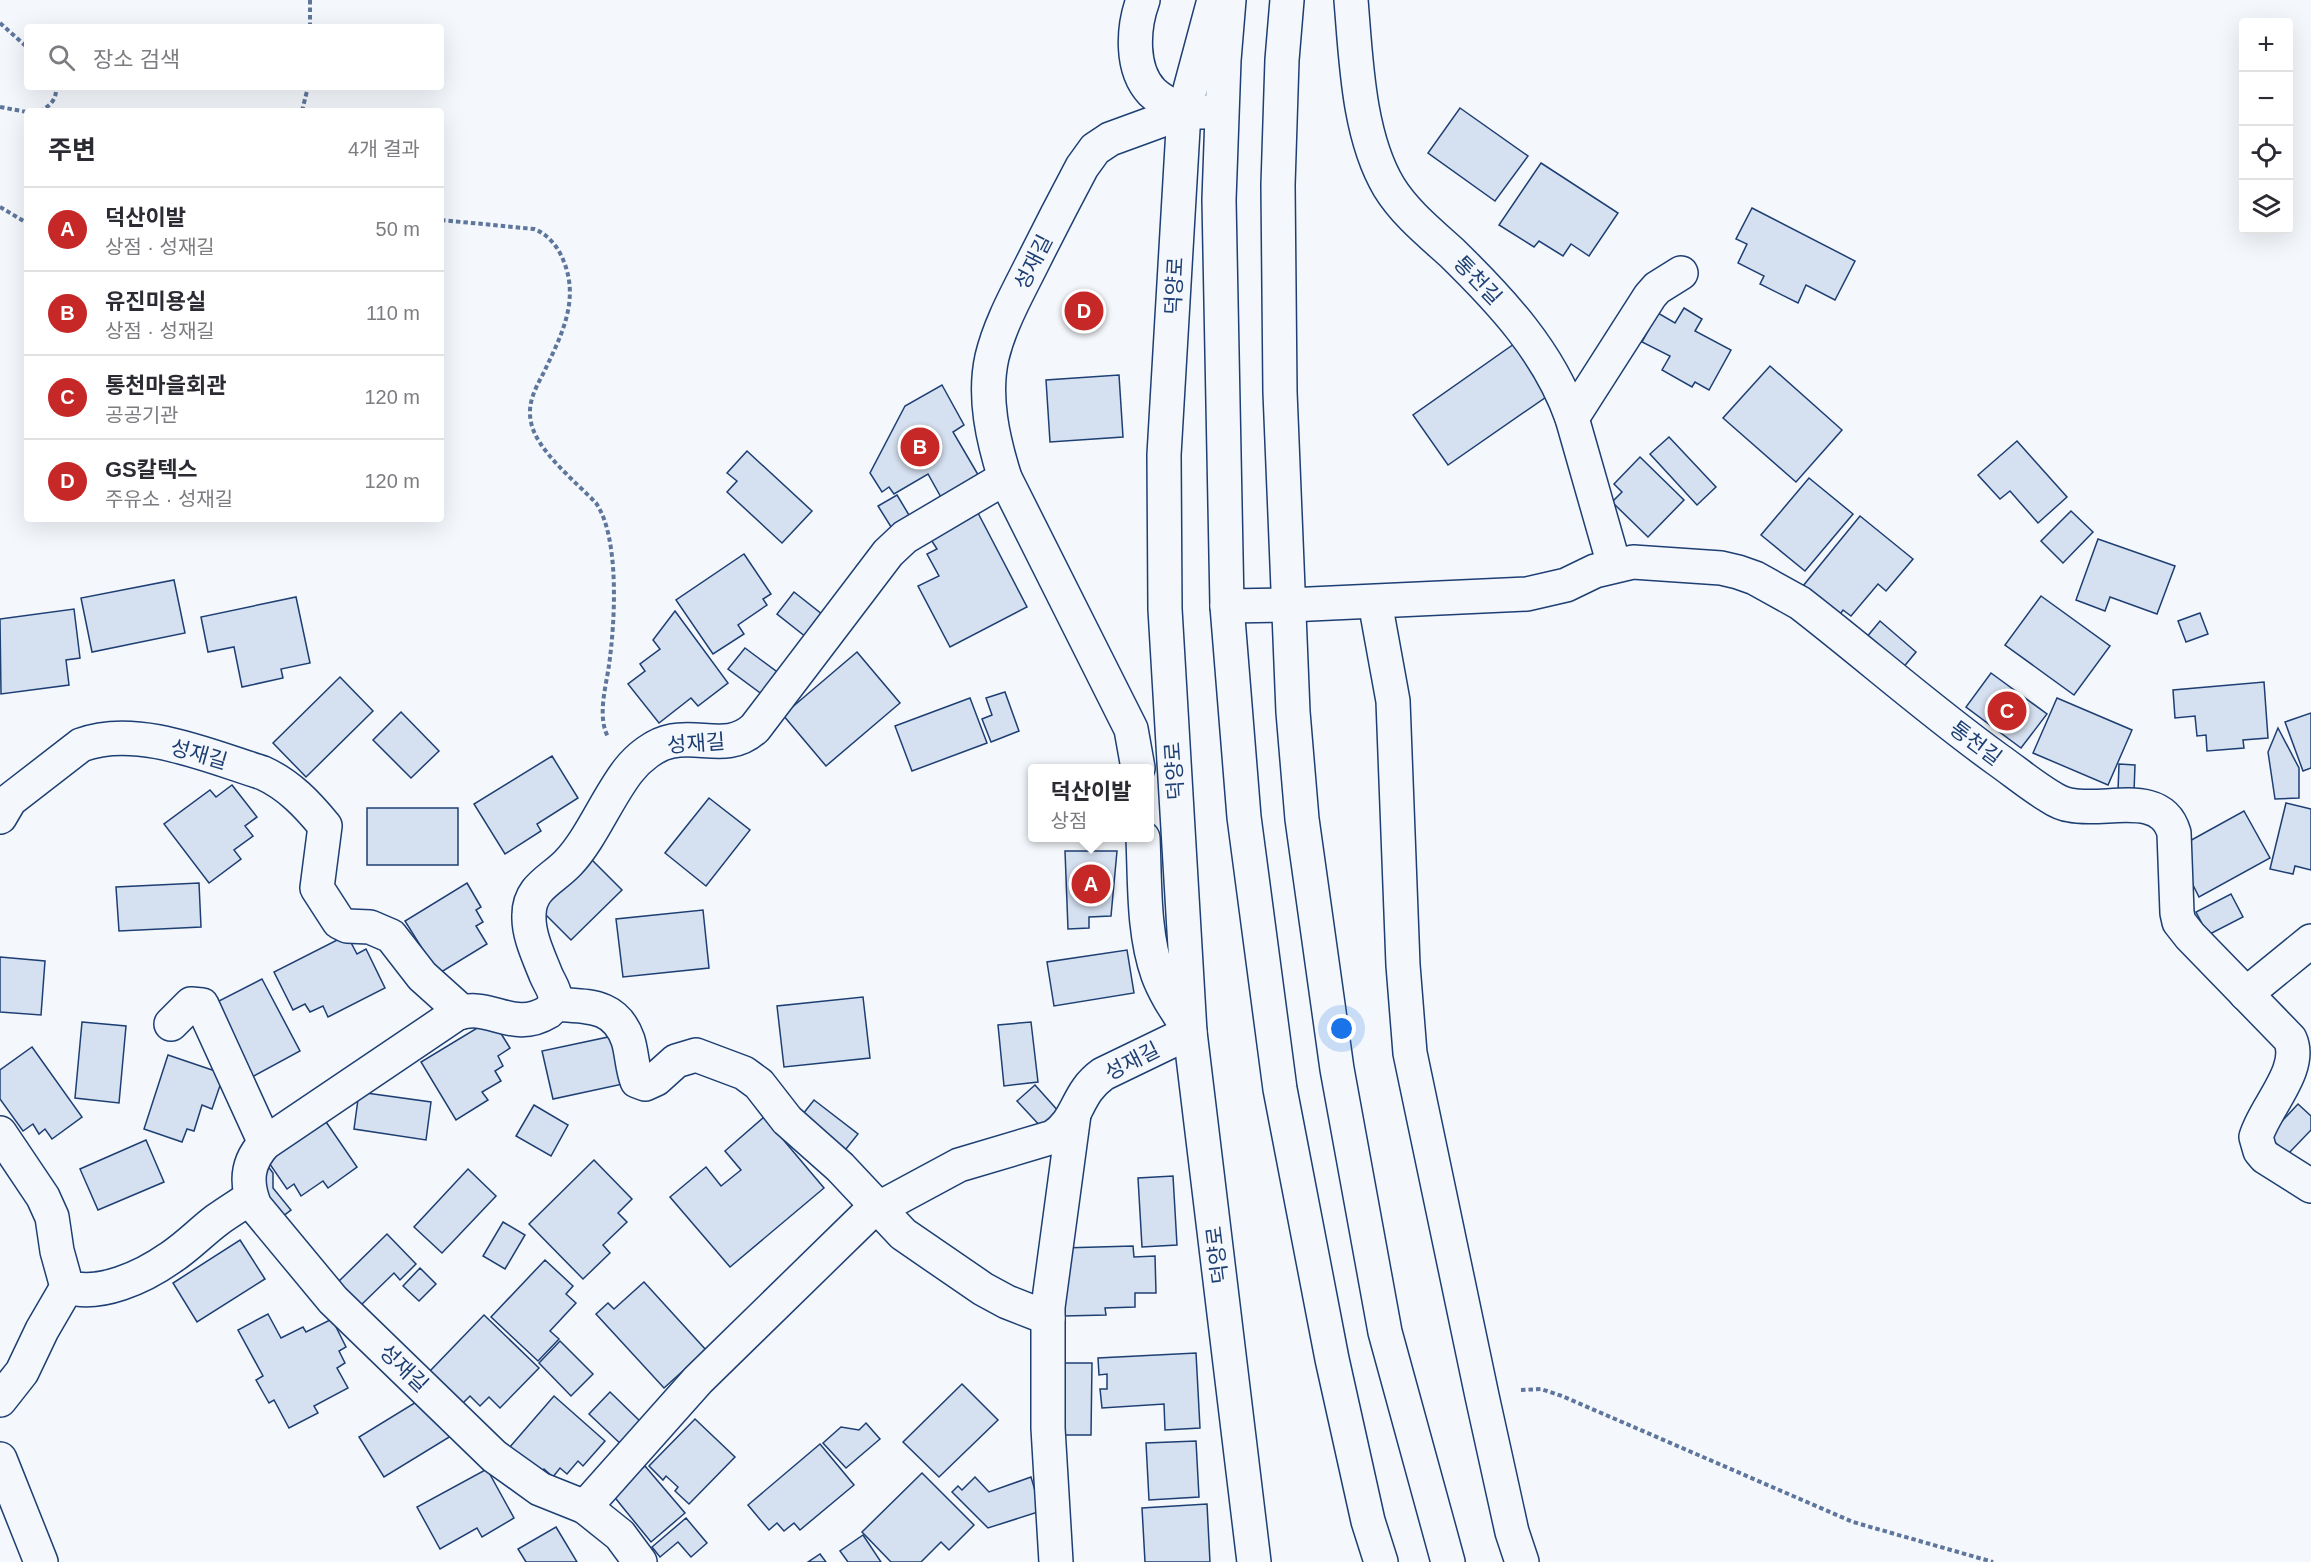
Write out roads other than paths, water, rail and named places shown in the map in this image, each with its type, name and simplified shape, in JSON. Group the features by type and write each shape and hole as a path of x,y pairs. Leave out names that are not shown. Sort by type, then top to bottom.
{"main road":[{"path":"1143,0 1136,28 1135,47 1143,79 1150,90 1161,100 1184,112 1222,112"},
{"name":"덕양로","path":"1214,0 1184,112 1164,455 1168,679 1190,1032 1254,1562"},
{"path":"1229,0 1219,200 1227,606 1244,816 1280,1089 1332,1359 1368,1521 1380,1562"},
{"path":"1287,0 1282,60 1278,197 1280,392 1293,712 1302,819 1336,1070 1385,1332 1448,1562"},
{"name":"통천길","path":"1351,0 1358,80 1368,133 1389,187 1403,206 1493,293 1548,364 1564,394 1572,418 1614,565"},
{"name":"성재길","path":"1137,764 1131,729 1005,478 991,425 989,378 992,357 1012,303 1082,167 1095,149 1110,139 1184,112"},
{"path":"1572,418 1650,296 1681,273"},
{"name":"성재길","path":"555,1004 555,995 534,946 528,915 532,898 536,890 568,862 628,771 659,745 673,740 723,742 746,736 761,720 888,553 904,537 1005,478"},
{"name":"통천길","path":"1227,606 1376,602 1527,594 1566,585 1595,571 1633,562 1721,568 1755,578 1800,603 1966,736 2051,797 2070,805 2140,806 2154,808 2163,814 2171,824 2174,833 2177,913 2180,921 2190,936 2290,1039 2294,1054 2288,1074 2258,1131 2257,1144 2265,1157 2311,1186"},
{"path":"1376,602 1394,701 1403,965 1410,1053 1482,1396 1512,1532 1522,1562"},
{"name":"성재길","path":"1,811 10,800 81,745 95,740 118,738 171,745 263,773 302,799 325,826 317,888 339,921 347,926 370,927 391,936 422,976 462,1012 265,1143 253,1155 250,1169 251,1197 267,1224 333,1300 494,1456 540,1489 585,1507 620,1535 640,1562"},
{"path":"1143,842 1153,960 1167,994 1190,1032"},
{"path":"2246,994 2311,941"},
{"path":"171,1024 191,1004 202,1005 265,1143"},
{"path":"462,1012 483,1011 512,1021 523,1020 549,1011 555,1004 594,1008 610,1013 621,1025 628,1041 637,1081 645,1084 656,1079 676,1061 696,1055 744,1073 759,1084 787,1120 840,1167 903,1234 942,1263 1007,1302 1048,1318"},
{"name":"성재길","path":"585,1507 698,1380 868,1214 959,1165 1053,1137 1065,1129 1081,1096 1091,1083 1103,1074 1190,1032"},
{"path":"1056,1562 1048,1428 1048,1318 1074,1114"},
{"path":"0,1133 43,1197 52,1217 57,1251 67,1287 42,1330 22,1372 0,1400"},
{"path":"67,1287 78,1290 114,1285 153,1269 171,1258 216,1220 251,1197"},
{"path":"0,1460 41,1562"}],"place":[{"name":"GS칼텍스","path":"1084,311"},
{"name":"유진미용실","path":"920,447"},
{"name":"통천마을회관","path":"2007,711"},
{"name":"덕산이발","path":"1091,884"}]}
